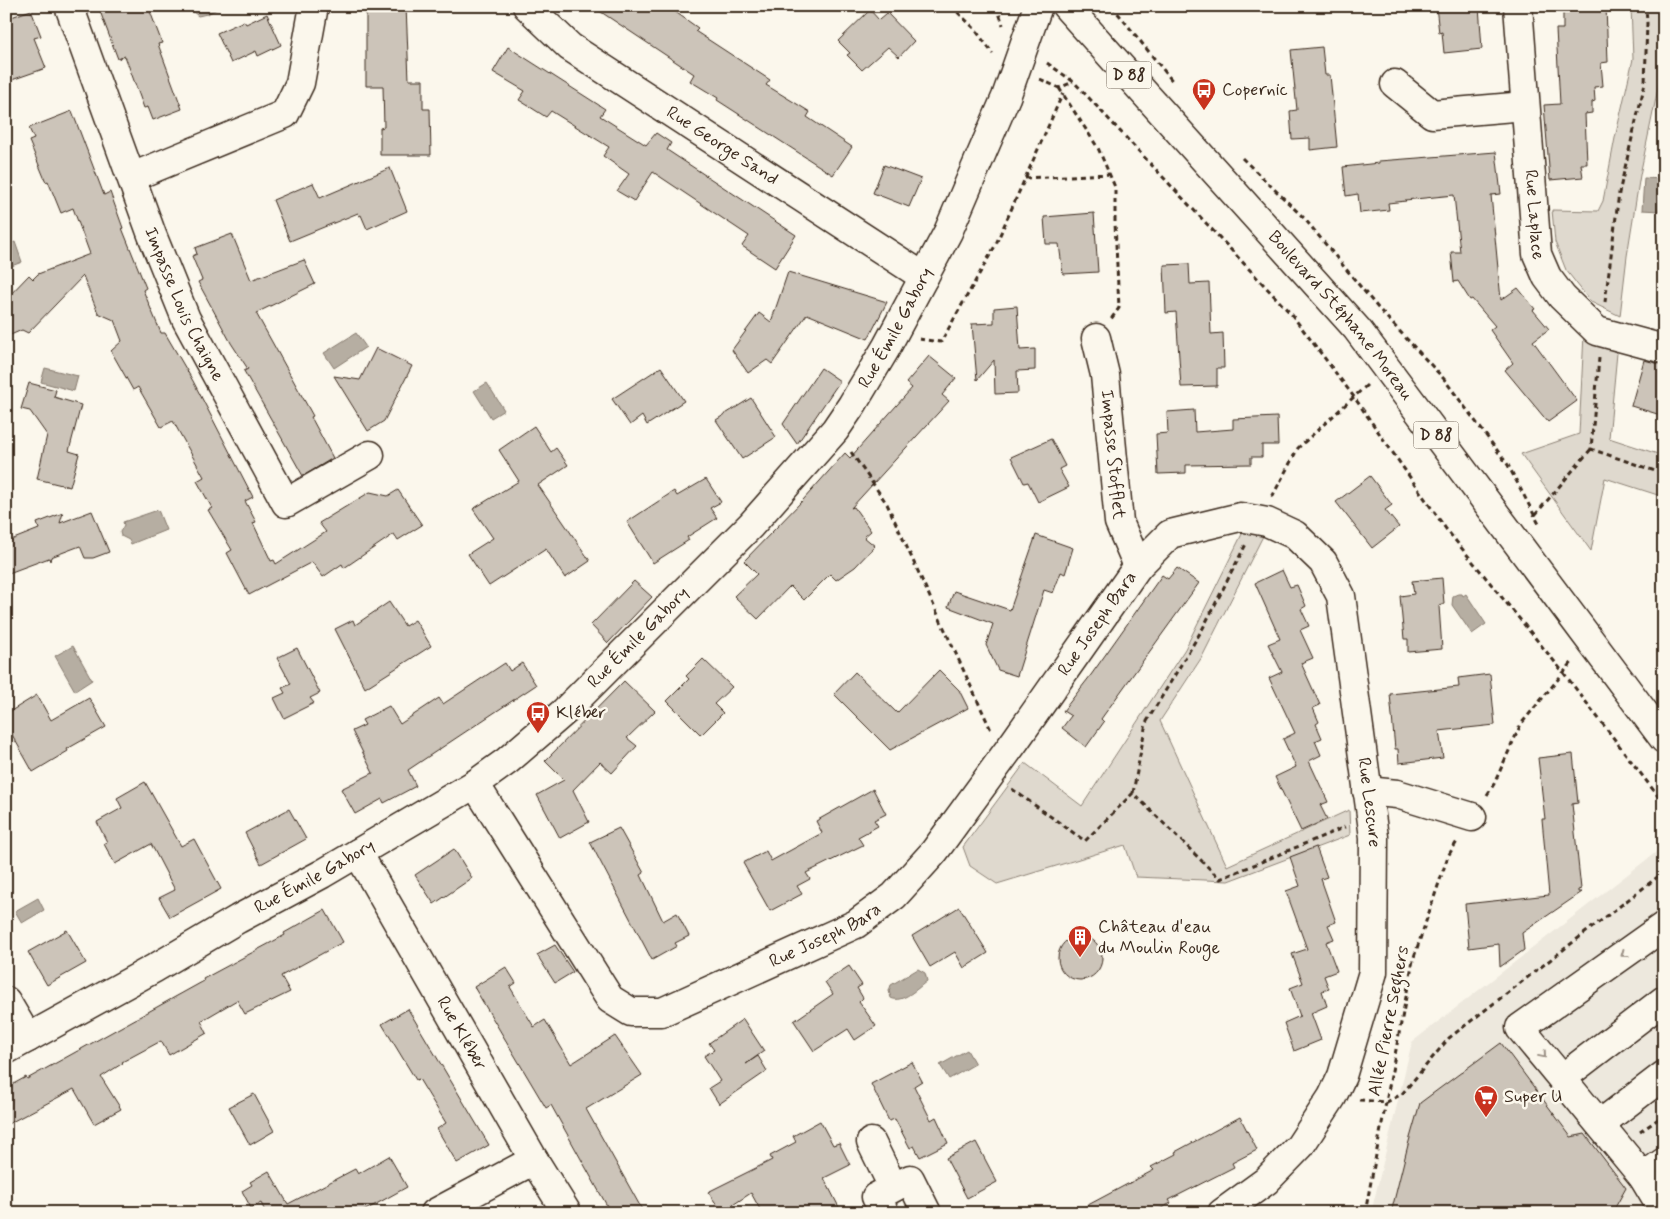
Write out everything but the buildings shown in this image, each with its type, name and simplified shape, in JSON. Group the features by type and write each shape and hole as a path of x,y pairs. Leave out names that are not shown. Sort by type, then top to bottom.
{"street":[{"name":"Impasse Louis Chaigne","path":"69,6 152,235 186,319 286,503 370,455"},
{"path":"132,177 285,114 300,83 314,6"},
{"name":"Rue George Sand","path":"527,6 570,47 924,277"},
{"name":"Rue Émile Gabory","path":"17,1044 358,854 475,784 507,761 572,704 751,526 835,430 894,334 948,232 1002,106 1038,6"},
{"name":"Boulevard Stéphane Moreau","path":"1066,6 1357,328 1664,739"},
{"name":"Rue Laplace","path":"1518,6 1536,254 1547,277 1562,297 1598,331 1664,348"},
{"path":"1395,84 1432,114 1525,106"},
{"name":"Impasse Stofflet","path":"1096,338 1105,375 1119,522 1138,566"},
{"name":"Rue Lescure","path":"1138,566 1170,534 1240,517 1267,522 1296,535 1323,562 1341,596 1374,837 1374,972 1342,1076 1332,1097 1300,1146 1266,1182 1222,1213"},
{"name":"Rue Joseph Bara","path":"475,784 610,999 631,1012 662,1012 856,924 894,896 934,852 1138,566"},
{"path":"1369,804 1397,794 1472,817"},
{"name":"Rue Kléber","path":"358,854 534,1160 567,1213"},
{"path":"1664,926 1520,1028 1600,1124 1654,1170 1664,1212"},
{"path":"1562,1078 1664,1000"},
{"path":"6,1001 17,1044"},
{"path":"1600,1124 1664,1075"},
{"path":"871,1142 893,1187"},
{"path":"435,1213 534,1160"},
{"path":"884,1213 876,1196 910,1179 927,1213"}],"path":[{"path":"1534,515 1591,449 1602,332 1619,193 1645,82 1646,6"},
{"path":"1074,82 1292,315 1354,397 1446,529 1563,672 1664,804"},
{"path":"1059,88 1098,148 1116,187 1115,223 1119,308 1096,338"},
{"path":"894,334 941,342 994,246 1063,94"},
{"path":"1025,178 1110,174"},
{"path":"835,430 887,504 997,766 1085,841 1133,792 1146,723 1203,628 1258,520 1298,448 1386,368"},
{"path":"1591,449 1664,474"},
{"name":"Allée Pierre Seghers","path":"1365,1213 1413,960 1448,856 1494,784 1521,724 1590,641"},
{"path":"1133,792 1220,879 1369,804"},
{"path":"1332,1097 1387,1102 1402,1094 1449,1038 1664,872"}],"shaded area":[{"path":"192,6 223,6 198,16 192,11"},
{"path":"1631,6 1664,6 1662,69 1640,175 1620,316 1591,302 1566,270 1555,242 1552,210 1598,211 1603,201 1633,59"},
{"path":"1644,178 1664,179 1664,188 1661,188 1659,211 1642,210"},
{"path":"15,242 22,262 6,268 6,245"},
{"path":"356,333 366,347 334,368 324,353"},
{"path":"1584,334 1617,353 1609,438 1664,456 1664,497 1605,478 1591,551 1521,454 1579,434"},
{"path":"45,368 78,376 74,391 41,382"},
{"path":"487,383 504,410 491,418 474,391"},
{"path":"158,510 166,530 131,544 129,540 121,536 120,532 124,525 123,522"},
{"path":"1243,532 1264,534 1202,657 1160,721 1227,866 1349,810 1350,835 1228,881 1136,877 1125,845 997,884 970,866 963,847 1025,763 1082,806 1185,649"},
{"path":"1458,594 1463,596 1466,594 1486,624 1472,634 1452,605 1453,596"},
{"path":"73,646 92,680 75,691 55,656"},
{"path":"1664,846 1664,1213 1371,1213 1412,1042"},
{"path":"38,898 44,910 22,923 15,911"},
{"path":"918,969 925,973 927,981 905,997 900,999 891,998 889,991 891,985"},
{"path":"967,1050 975,1064 949,1079 940,1065"}],"place":[{"name":"Copernic","path":"1204,111"},
{"name":"Kléber","path":"538,734"},
{"name":"Château d'eau du Moulin Rouge","path":"1080,958"},
{"name":"Super U","path":"1486,1118"}]}
